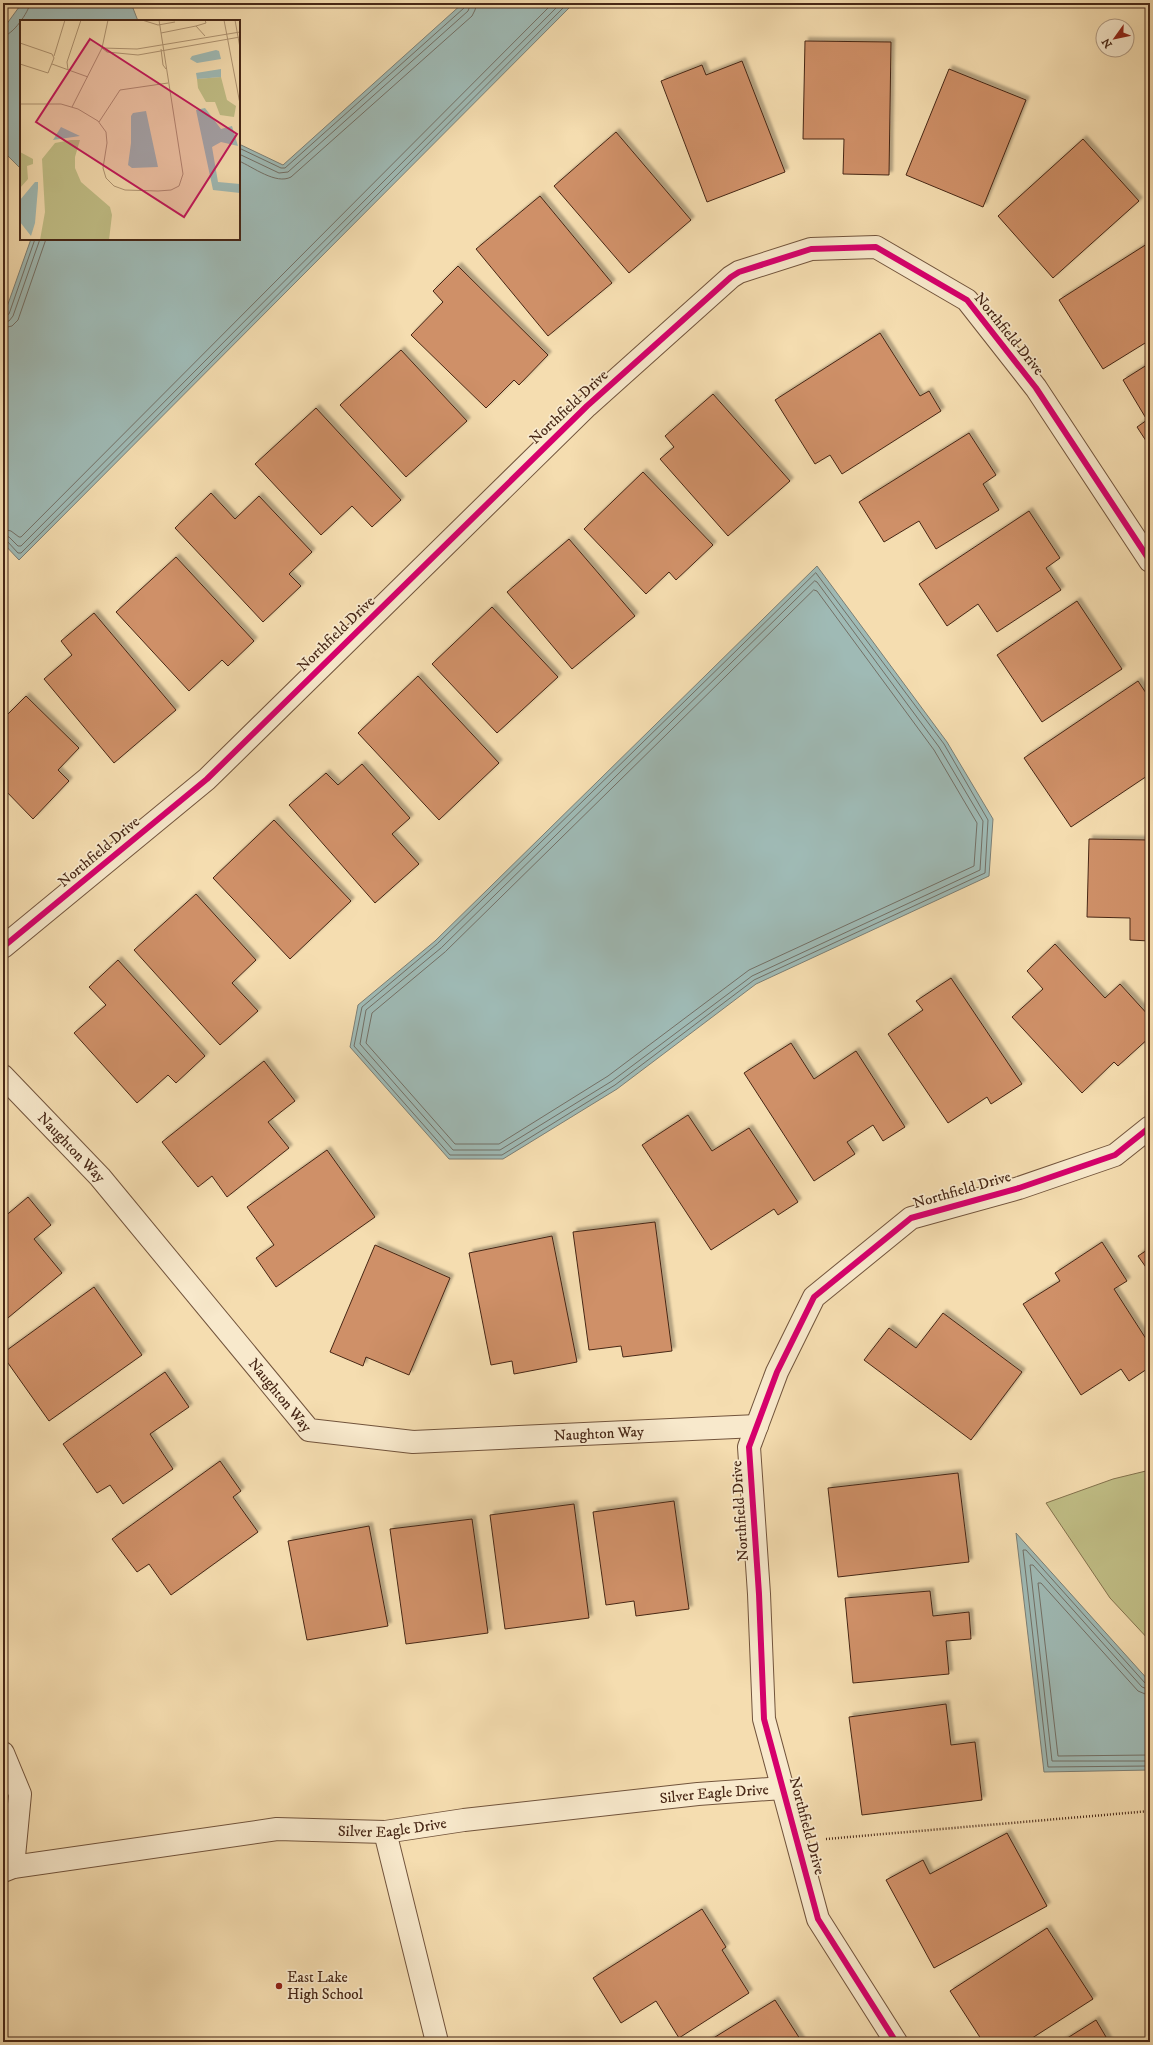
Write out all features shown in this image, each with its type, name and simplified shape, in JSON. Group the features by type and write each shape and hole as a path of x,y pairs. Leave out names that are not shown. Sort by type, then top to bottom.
{"street":[{"name":"Northfield Drive","path":"3,948 207,779 587,406 739,272 811,249 876,247 968,300 1036,388 1150,561"},
{"name":"Naughton Way","path":"3,1076 100,1177 308,1430 413,1442 757,1426"},
{"name":"Northfield Drive","path":"896,2042 818,1919 764,1719 759,1594 749,1447 777,1372 814,1297 911,1218 1019,1188 1115,1155 1150,1127"},
{"path":"3,1753 20,1794 6,1865"},
{"name":"Silver Eagle Drive","path":"6,1865 277,1829 386,1832 464,1820 698,1794 783,1788"},
{"path":"386,1832 437,2042"}],"path":[{"path":"797,1841 1150,1811"}],"shaded area":[{"path":"1150,1470 1150,1641 1110,1598 1046,1503 1113,1479"}],"water":[{"path":"22,3 131,3 138,20 20,20 20,168 3,151 3,29"},
{"path":"463,3 574,3 19,560 3,543 3,318 31,240 240,240 240,144 283,165"},
{"path":"817,566 947,742 993,819 989,876 756,984 617,1089 503,1159 449,1159 350,1047 358,1005 435,941"},
{"path":"1016,1533 1150,1682 1150,1770 1044,1772"}],"building":[{"path":"805,41 891,42 889,175 843,174 844,139 803,139"},
{"path":"742,61 785,172 707,202 661,81 702,65 706,75"},
{"path":"949,69 1026,100 983,207 906,175"},
{"path":"616,132 691,220 629,273 554,186"},
{"path":"1083,139 1139,201 1053,278 998,216"},
{"path":"540,196 612,283 548,336 476,249"},
{"path":"1150,242 1150,340 1103,369 1059,300"},
{"path":"458,266 548,355 519,385 514,380 486,408 411,335 443,302 433,291"},
{"path":"880,333 920,396 929,391 941,411 842,474 830,455 815,464 775,400"},
{"path":"401,350 467,421 406,477 340,405"},
{"path":"1150,363 1150,447 1137,427 1147,420 1123,380"},
{"path":"713,394 790,481 728,536 660,459 674,447 665,436"},
{"path":"316,408 401,500 372,527 352,506 321,535 255,464"},
{"path":"969,433 996,475 983,484 999,510 936,549 919,521 884,542 859,502"},
{"path":"643,472 713,545 676,580 669,572 646,594 584,529"},
{"path":"211,493 235,519 259,496 312,552 289,574 301,586 263,622 175,528"},
{"path":"1029,511 1060,558 1046,568 1061,590 997,632 978,604 947,626 919,584"},
{"path":"569,539 635,616 572,669 507,592"},
{"path":"176,557 254,641 228,666 222,660 189,691 116,612"},
{"path":"1077,601 1122,669 1042,722 997,655"},
{"path":"492,607 558,677 497,733 432,664"},
{"path":"94,613 176,710 114,763 44,679 72,655 61,641"},
{"path":"418,676 499,763 439,820 358,733"},
{"path":"1138,681 1150,699 1150,721 1148,722 1150,726 1150,774 1071,827 1024,758"},
{"path":"26,696 79,748 58,770 69,781 33,819 3,788 3,719"},
{"path":"362,764 410,818 392,834 419,864 375,903 289,805 326,773 338,785"},
{"path":"274,820 351,901 290,959 213,878"},
{"path":"1089,839 1150,840 1150,941 1130,940 1130,918 1087,917"},
{"path":"196,894 256,960 232,983 258,1011 220,1045 134,950"},
{"path":"1055,944 1105,998 1120,984 1150,1017 1150,1037 1118,1066 1114,1062 1082,1093 1012,1017 1043,989 1027,971"},
{"path":"118,960 205,1056 176,1083 168,1075 137,1103 74,1033 106,1005 89,987"},
{"path":"951,978 1022,1084 991,1104 987,1097 948,1123 888,1034 923,1010 916,1001"},
{"path":"791,1043 814,1079 856,1051 905,1127 883,1141 873,1125 847,1142 855,1154 814,1181 744,1073"},
{"path":"264,1061 295,1101 268,1122 289,1148 227,1197 212,1176 198,1187 162,1142"},
{"path":"688,1115 712,1151 749,1128 798,1202 778,1215 774,1209 711,1250 642,1145"},
{"path":"327,1150 375,1217 276,1287 256,1258 274,1245 247,1207"},
{"path":"28,1197 51,1225 34,1239 62,1273 3,1322 3,1218"},
{"path":"655,1222 672,1351 623,1357 621,1346 589,1350 573,1232"},
{"path":"552,1236 577,1362 514,1374 512,1361 491,1365 469,1253"},
{"path":"1102,1242 1127,1281 1114,1289 1150,1345 1150,1367 1129,1381 1121,1369 1081,1395 1023,1304 1060,1281 1055,1273"},
{"path":"375,1245 450,1278 409,1375 366,1357 363,1366 330,1352"},
{"path":"1150,1248 1150,1273 1138,1256"},
{"path":"94,1287 142,1355 49,1421 3,1356 3,1353"},
{"path":"943,1313 1022,1372 971,1440 864,1360 889,1328 916,1348"},
{"path":"165,1372 189,1407 150,1434 173,1469 123,1504 110,1485 97,1493 63,1444"},
{"path":"220,1461 241,1491 233,1497 258,1532 171,1595 149,1564 137,1572 112,1539"},
{"path":"958,1473 969,1562 838,1577 828,1488"},
{"path":"674,1501 689,1609 636,1616 634,1601 606,1605 593,1512"},
{"path":"574,1504 589,1618 505,1629 490,1515"},
{"path":"472,1519 488,1633 406,1644 390,1529"},
{"path":"369,1526 388,1626 307,1640 288,1541"},
{"path":"930,1591 933,1616 969,1612 971,1639 946,1641 949,1674 853,1683 845,1598"},
{"path":"946,1704 951,1745 975,1742 982,1800 862,1815 849,1717"},
{"path":"1007,1833 1047,1906 934,1968 886,1880 923,1860 930,1874"},
{"path":"702,1909 726,1947 722,1950 749,1993 679,2038 656,2001 621,2023 593,1978"},
{"path":"1047,1928 1093,1999 1026,2042 983,2042 950,1991"},
{"path":"775,2000 802,2042 707,2042"},
{"path":"1096,2020 1109,2042 1061,2042"}],"cycle path":[{"path":"3,947 207,779 587,406 731,277 739,272 811,249 876,247 967,300 1036,388 1150,561"},
{"path":"896,2042 818,1919 764,1719 759,1594 749,1447 777,1372 814,1297 911,1218 1019,1188 1115,1155 1150,1127"}],"place":[{"name":"East Lake High School","path":"279,1986"}]}
